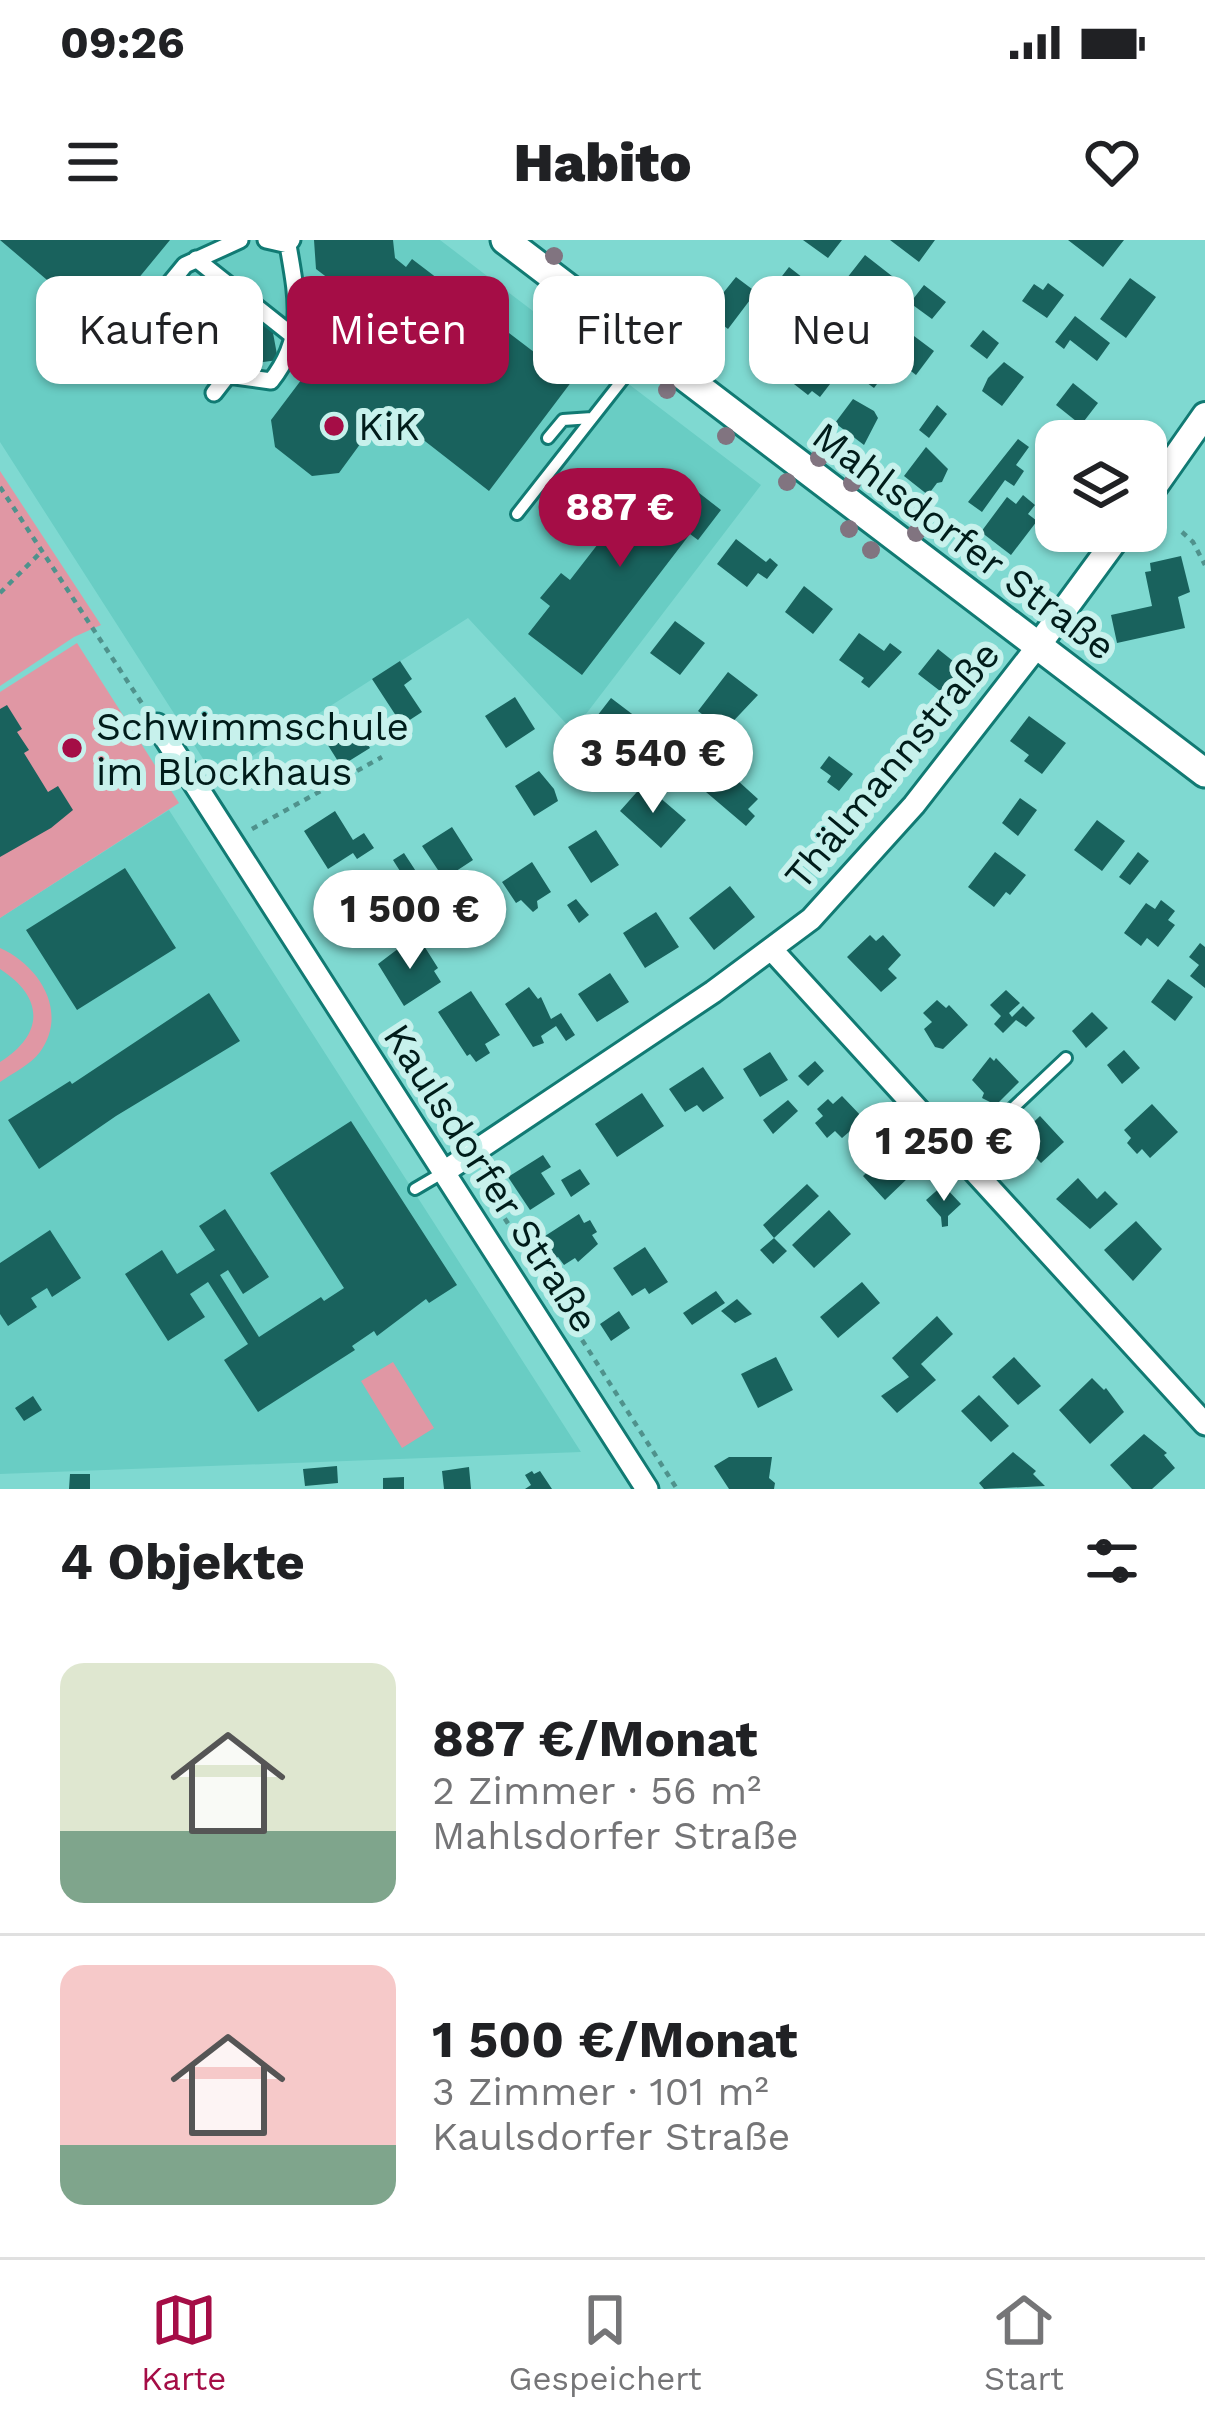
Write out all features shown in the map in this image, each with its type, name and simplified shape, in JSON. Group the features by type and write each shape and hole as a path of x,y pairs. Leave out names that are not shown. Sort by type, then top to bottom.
{"main road":[{"name":"Mahlsdorfer Straße","path":"505,240 551,276"},
{"name":"Mahlsdorfer Straße","path":"691,384 1205,773"}],"street":[{"path":"176,276 185,265 240,240"},
{"path":"266,240 290,243 295,276"},
{"path":"196,260 287,332"},
{"path":"263,380 271,381 287,361"},
{"path":"214,393 221,384"},
{"path":"1167,469 1205,416"},
{"name":"Thälmannstraße","path":"444,1172 773,951 811,919 889,836 1106,552"},
{"name":"Kaulsdorfer Straße","path":"157,725 647,1489"},
{"path":"773,951 1205,1424"}],"lane":[{"path":"517,514 619,384"},
{"path":"548,438 562,420 592,418"},
{"path":"961,1157 1066,1058"},
{"path":"415,1189 444,1172"}],"path":[{"path":"0,487 157,725"},
{"path":"1182,532 1193,542 1205,567 1202,579"},
{"path":"0,593 41,552"},
{"path":"231,841 382,757"},
{"path":"476,1173 677,1489"}],"shaded area":[{"path":"0,240 440,240 487,276 287,276 287,384 509,384 509,293 533,311 533,384 629,384 761,485 573,731 468,618 216,779 0,442"},
{"path":"0,471 101,625 74,637 0,686"},
{"name":"Schwimmschule im Blockhaus","path":"77,643 179,803 0,918 0,692"},
{"path":"169,810 581,1452 0,1474 0,918"},
{"path":"0,948 37,978 46,991 51,1021 40,1052 0,1082 0,1062 25,1040 33,1016 25,991 0,969"},
{"path":"393,1362 434,1428 402,1448 361,1381"}],"building":[{"path":"0,240 170,240 140,276 42,276"},
{"path":"314,240 393,240 395,258 406,267 412,259 434,276 325,276 316,269"},
{"path":"803,240 842,240 828,258"},
{"path":"890,240 935,240 919,262"},
{"path":"1068,240 1124,240 1103,267"},
{"path":"865,255 892,276 849,276"},
{"path":"736,277 749,287 749,301 728,329 725,327 725,291"},
{"path":"1130,278 1156,297 1126,338 1100,319"},
{"path":"1048,283 1064,295 1047,318 1022,301 1034,284 1043,290"},
{"path":"924,285 946,302 932,319 914,306"},
{"path":"263,316 271,322 278,360 263,362"},
{"path":"1075,316 1110,343 1097,361 1070,340 1064,349 1055,342"},
{"path":"983,330 999,343 987,359 970,346"},
{"path":"509,333 533,351 533,384 570,384 489,491 385,410 339,473 312,476 275,447 271,420 298,384 509,384"},
{"path":"914,336 934,351 914,373"},
{"path":"1004,362 1024,377 1002,406 982,391"},
{"path":"1073,383 1098,403 1085,420 1075,420 1056,405"},
{"path":"794,384 830,384 820,397 812,391 808,395"},
{"path":"853,399 878,418 864,445 835,423"},
{"path":"937,405 947,414 929,438 919,430"},
{"path":"1018,439 1029,447 1016,465 1024,471 1014,486 1005,480 982,512 968,502"},
{"path":"926,447 948,469 928,495 904,476"},
{"path":"657,468 685,490 682,493 688,498 694,489 721,510 698,540 690,534 582,675 528,634 550,606 540,598 561,573 570,580"},
{"path":"1023,495 1035,505 1028,514 1035,524 1011,555 981,532 1007,497 1016,504"},
{"path":"736,539 766,562 770,558 778,565 767,579 758,573 747,587 717,564"},
{"path":"1181,556 1190,592 1178,597 1185,628 1117,643 1111,615 1152,606 1145,572 1151,571 1150,563"},
{"path":"804,586 833,609 813,634 785,612"},
{"path":"675,621 705,643 680,675 650,653"},
{"path":"859,633 884,651 890,643 902,652 869,688 861,682 864,678 839,660"},
{"path":"938,649 963,669 944,694 918,674"},
{"path":"400,661 412,679 404,685 422,712 402,725 372,679"},
{"path":"728,672 758,695 724,731 698,711"},
{"path":"515,697 535,729 506,748 485,716"},
{"path":"611,698 640,720 616,752 587,729"},
{"path":"7,705 22,729 17,732 29,750 24,753 48,792 58,786 73,810 0,857 0,709"},
{"path":"1029,716 1066,743 1042,774 1024,761 1029,755 1010,741"},
{"path":"352,721 370,748 341,766 324,739"},
{"path":"829,756 853,774 839,791 820,768"},
{"path":"726,770 758,799 748,809 755,816 746,826 706,792"},
{"path":"539,771 558,801 534,816 515,786"},
{"path":"644,784 686,820 661,848 620,811"},
{"path":"1020,798 1037,810 1018,836 1002,823"},
{"path":"335,811 353,840 364,833 374,848 357,859 353,853 328,869 304,831"},
{"path":"1097,820 1125,841 1102,871 1074,850"},
{"path":"452,827 473,860 444,879 422,846"},
{"path":"596,830 619,865 591,883 568,847"},
{"path":"995,852 1026,875 994,907 968,887"},
{"path":"1138,852 1149,861 1130,885 1119,877"},
{"path":"404,853 421,879 410,887 393,860"},
{"path":"532,862 551,892 537,901 533,912 521,900 516,903 502,882"},
{"path":"125,868 176,948 77,1010 26,930"},
{"path":"365,880 384,909 381,921 374,925 367,920 350,931 331,902"},
{"path":"730,886 755,917 714,950 689,918"},
{"path":"576,899 589,915 579,923 567,905"},
{"path":"1161,900 1175,911 1168,920 1175,925 1158,947 1147,938 1141,946 1124,933 1146,903 1155,909"},
{"path":"656,912 679,947 645,968 623,933"},
{"path":"870,935 876,941 883,935 901,955 888,969 897,978 881,992 847,957"},
{"path":"419,938 441,982 404,1006 378,964"},
{"path":"1200,943 1205,947 1205,988 1190,976 1199,965 1189,957"},
{"path":"610,973 629,1002 597,1022 578,994"},
{"path":"1168,979 1193,997 1175,1021 1151,1002"},
{"path":"529,987 541,997 551,1019 561,1013 575,1035 566,1041 556,1026 541,1036 544,1043 533,1047 505,1004"},
{"path":"1006,990 1020,1003 1009,1013 1012,1017 1023,1006 1035,1018 1026,1027 1016,1020 1003,1033 994,1024 1001,1016 990,1005"},
{"path":"471,991 500,1035 485,1044 490,1053 476,1062 438,1012"},
{"path":"209,993 240,1041 39,1169 8,1120 72,1084"},
{"path":"937,1000 946,1008 949,1005 968,1025 943,1049 935,1047 924,1029 932,1022 923,1013"},
{"path":"1092,1012 1108,1028 1086,1048 1072,1031"},
{"path":"1124,1050 1140,1068 1122,1084 1107,1065"},
{"path":"770,1052 788,1080 760,1097 743,1069"},
{"path":"990,1057 1019,1082 996,1105 982,1098 984,1093 972,1080"},
{"path":"815,1061 824,1071 808,1086 798,1076"},
{"path":"703,1067 724,1098 703,1112 697,1105 685,1112 669,1089"},
{"path":"642,1093 664,1126 617,1157 595,1124"},
{"path":"842,1096 864,1119 842,1138 835,1131 827,1138 815,1123 823,1116 817,1109 828,1099 833,1104"},
{"path":"788,1100 798,1111 773,1134 763,1120"},
{"path":"1152,1104 1178,1132 1150,1158 1142,1149 1137,1154 1124,1130"},
{"path":"1040,1116 1064,1142 1041,1163 1017,1138"},
{"path":"351,1121 457,1285 429,1303 426,1299 377,1336 374,1331 352,1346 355,1350 258,1412 224,1360 248,1344 208,1282 190,1294 205,1317 168,1341 125,1274 162,1250 177,1274 215,1250 199,1226 225,1209 269,1277 243,1294 228,1270 220,1275 259,1337 321,1297 324,1301 344,1288 270,1173"},
{"path":"887,1153 909,1177 885,1200 863,1176"},
{"path":"543,1155 551,1167 541,1173 555,1194 530,1210 508,1177"},
{"path":"580,1169 590,1184 571,1197 561,1180"},
{"path":"1078,1178 1097,1199 1105,1191 1118,1204 1090,1229 1056,1199"},
{"path":"807,1184 819,1196 774,1238 763,1225"},
{"path":"943,1185 961,1204 948,1216 948,1226 942,1227 941,1217 926,1200"},
{"path":"829,1210 851,1234 814,1268 792,1245"},
{"path":"579,1214 584,1223 590,1220 598,1244 578,1262 575,1258 564,1265 558,1257 552,1260 544,1249 551,1245 545,1236"},
{"path":"1136,1221 1162,1249 1133,1281 1104,1250"},
{"path":"50,1230 81,1278 52,1297 47,1288 31,1298 37,1307 8,1326 0,1314 0,1263"},
{"path":"774,1238 787,1251 773,1264 760,1250"},
{"path":"645,1247 668,1282 649,1294 645,1288 632,1296 613,1268"},
{"path":"862,1282 880,1303 838,1338 820,1317"},
{"path":"716,1291 725,1303 692,1325 683,1313"},
{"path":"737,1299 752,1314 735,1323 721,1311"},
{"path":"619,1311 630,1328 611,1341 600,1324"},
{"path":"937,1316 953,1334 921,1364 936,1380 897,1413 881,1396 909,1377 892,1358"},
{"path":"776,1357 793,1390 758,1408 741,1374"},
{"path":"1014,1357 1041,1386 1018,1405 992,1377"},
{"path":"1092,1378 1124,1412 1090,1444 1059,1410"},
{"path":"979,1395 1009,1426 991,1442 961,1411"},
{"path":"33,1396 42,1410 24,1421 15,1408"},
{"path":"1144,1434 1167,1453 1175,1468 1152,1489 1132,1489 1110,1465"},
{"path":"1013,1452 1036,1471 1033,1474 1045,1486 984,1489 979,1483"},
{"path":"729,1457 772,1457 769,1478 774,1489 729,1489 714,1466"},
{"path":"337,1466 338,1483 305,1486 303,1469"},
{"path":"469,1467 471,1489 444,1489 442,1471"},
{"path":"540,1471 552,1489 525,1489 531,1485 525,1475"},
{"path":"70,1474 90,1474 90,1489 69,1489"},
{"path":"404,1477 404,1489 383,1489 383,1478"}],"place":[{"name":"KiK","path":"334,426"},
{"name":"Schwimmschule im Blockhaus","path":"72,748"}]}
